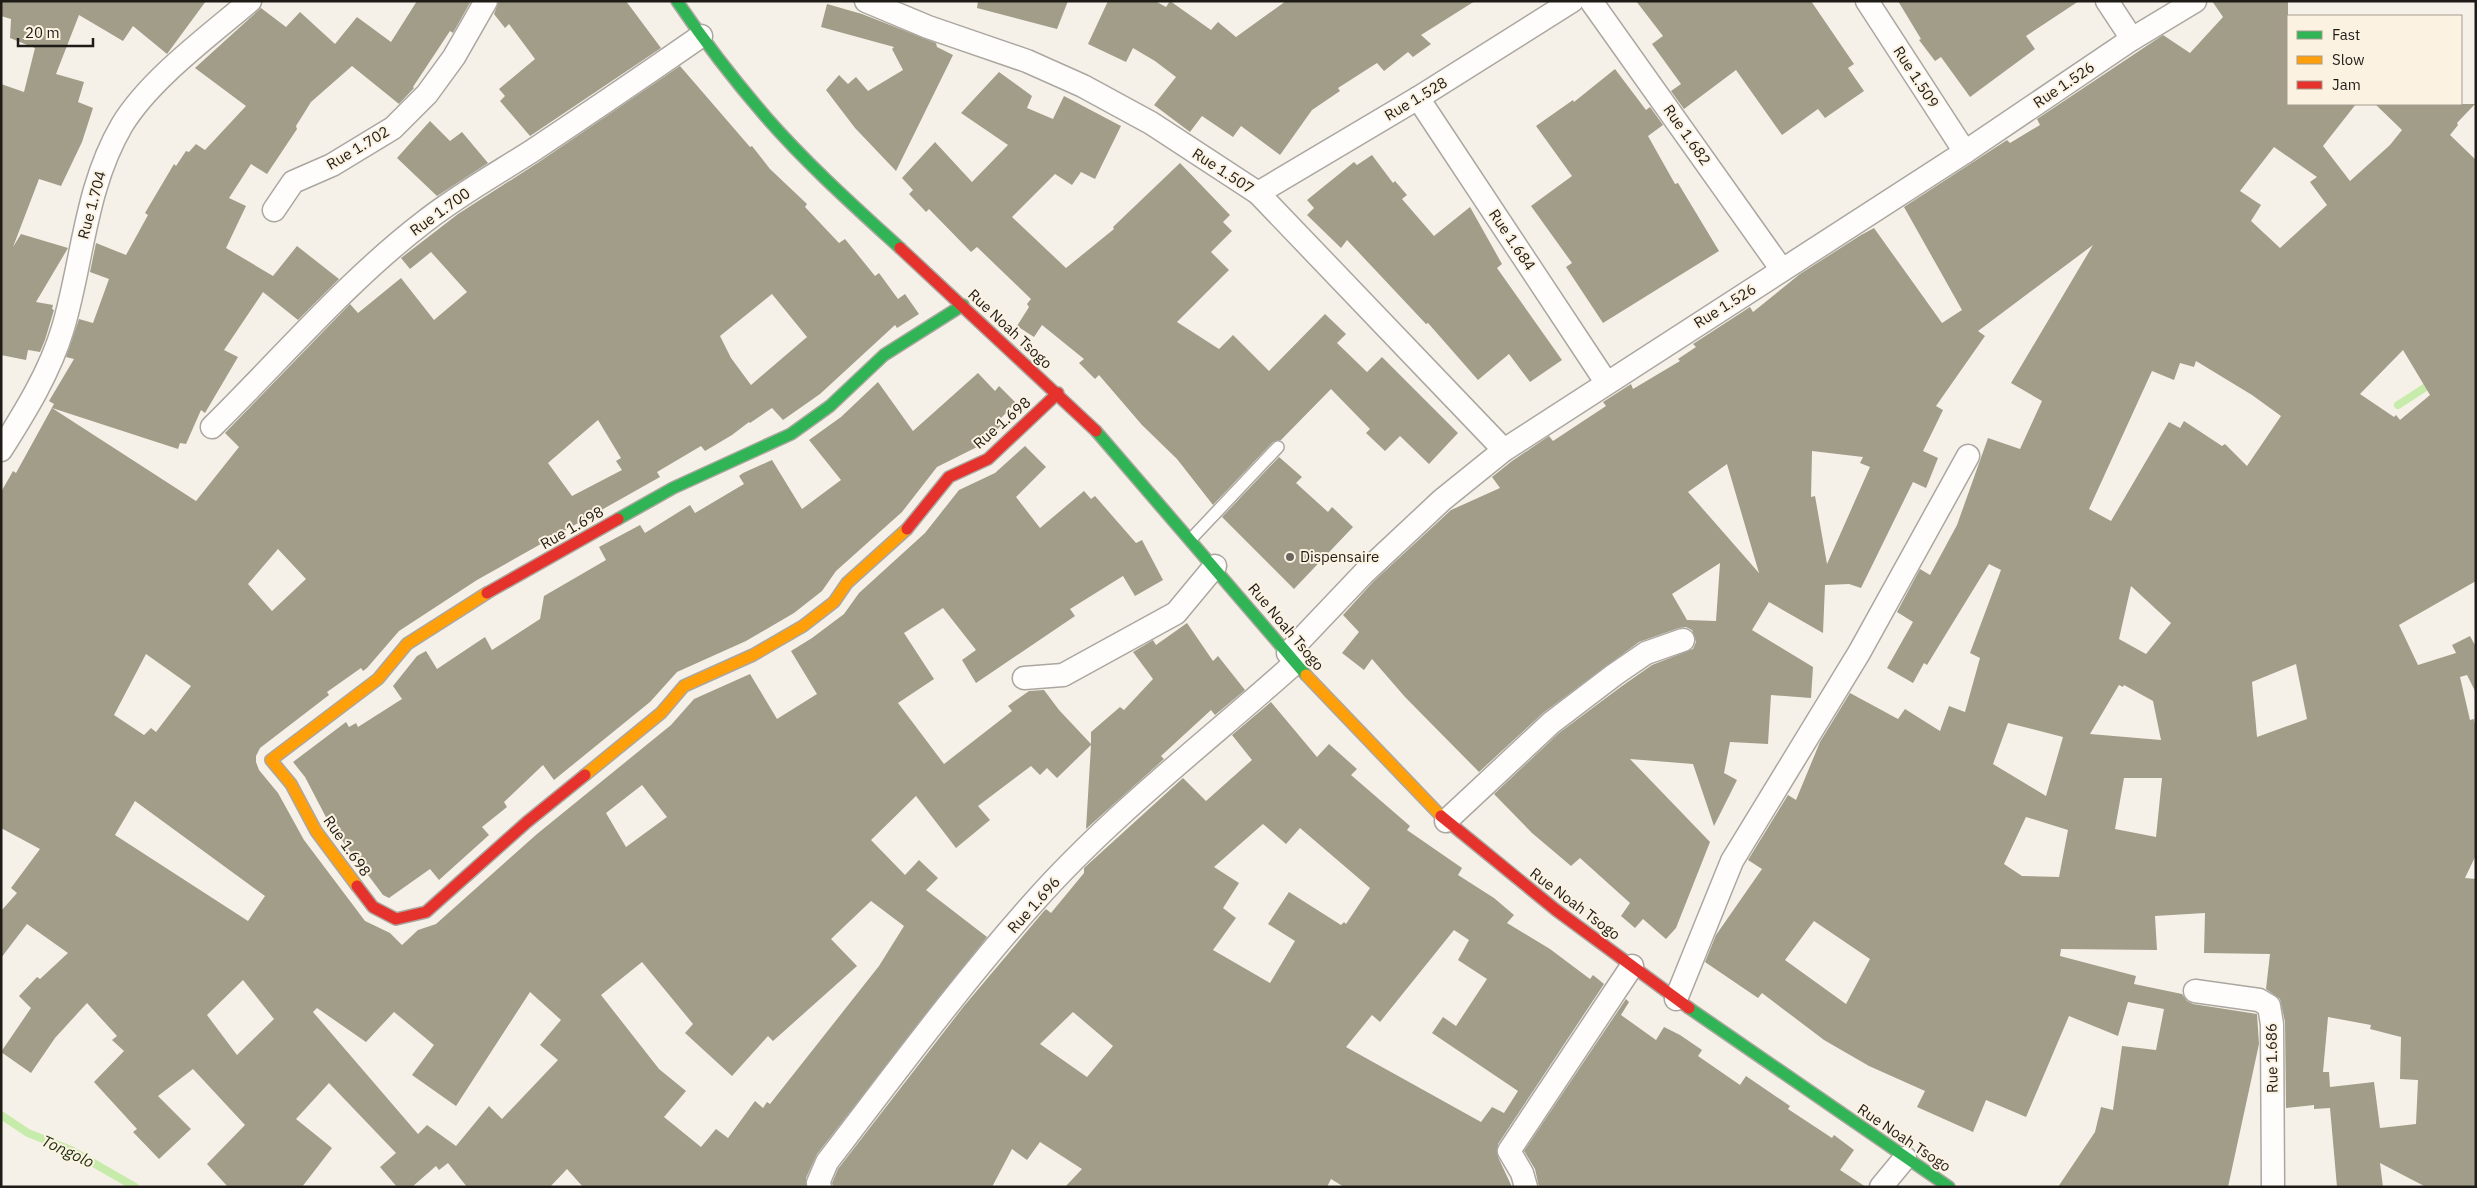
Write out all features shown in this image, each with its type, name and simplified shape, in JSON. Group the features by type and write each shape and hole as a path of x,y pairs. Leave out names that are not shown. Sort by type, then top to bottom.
{"street":[{"name":"Rue 1.704","path":"1,450 35,396 63,329 92,200 106,156 123,124 150,90 250,1"},
{"name":"Rue 1.702","path":"274,210 293,182 332,165 393,128 427,94 454,57 486,1"},
{"name":"Rue Noah Tsogo","path":"677,1 701,36 766,117 838,192 963,305 1103,437 1292,658 1368,742 1446,821 1556,910 1676,999 1949,1187"},
{"name":"Rue 1.507","path":"866,1 928,27 1027,61 1083,86 1151,123 1258,193 1504,450"},
{"name":"Rue 1.528","path":"1258,193 1418,98 1572,1"},
{"name":"Rue 1.682","path":"1591,1 1782,270"},
{"name":"Rue 1.509","path":"1867,1 1965,152"},
{"path":"2107,1 2132,39"},
{"name":"Rue 1.526","path":"1292,658 1364,573 1442,500 1504,450 1606,382 1965,152 2132,39 2195,1"},
{"name":"Rue 1.700","path":"212,426 276,364 318,317 371,266 424,222 701,36"},
{"name":"Rue 1.684","path":"1418,98 1606,382"},
{"name":"Rue 1.698","path":"963,305 884,355 830,406 791,434 673,488 485,594 407,644 378,679 282,750 272,760 291,784 320,837 373,907 396,919 426,912 527,822 661,713 684,686 753,655 804,626 834,602 847,583 913,523 949,477 988,459 1058,393"},
{"path":"1676,999 1732,861 1859,653 1968,456"},
{"path":"1024,678 1063,675 1176,613 1215,566"},
{"path":"1446,821 1551,723 1646,653 1683,640"},
{"name":"Rue 1.696","path":"820,1187 818,1183 827,1162 915,1048 1035,901 1110,826 1292,658"},
{"path":"1526,1187 1522,1173 1510,1151 1632,966"},
{"name":"Rue 1.686","path":"2195,991 2259,1000 2269,1006 2272,1024 2273,1187"},
{"path":"1881,1187 1905,1158"}],"lane":[{"path":"1191,539 1278,447"}],"building":[{"path":"1,1 206,1 167,54 133,26 123,41 79,15 56,74 84,82 78,102 93,108 82,142 61,186 39,179 13,247 21,234 68,248 36,302 53,305 52,309 54,310 40,352 28,350 26,360 1,355 1,84 24,92 35,48 10,38 11,19 1,16"},
{"path":"417,1 471,1 453,33 450,31 414,88 399,104 352,66 311,102 296,126 297,129 267,174 251,164 229,198 246,206 226,248 273,276 297,246 339,279 298,320 263,292 224,350 238,357 205,413 201,410 186,444 180,443 178,449 52,408 196,501 239,447 225,433 350,304 358,313 401,278 434,320 467,292 431,252 410,269 401,258 458,214 539,162 680,66 750,147 752,146 770,169 807,204 805,207 839,243 845,239 875,276 879,273 898,299 905,294 919,314 897,328 895,325 820,394 783,420 772,408 705,451 701,446 657,472 660,477 477,580 399,631 367,668 363,671 361,668 327,692 329,695 260,748 256,756 259,770 278,793 304,840 365,921 390,933 402,945 418,930 436,924 537,834 671,725 694,699 750,674 777,719 817,694 791,651 844,614 859,593 925,533 959,490 995,473 1025,446 1046,467 1016,497 1040,528 1084,491 1091,499 1095,496 1136,543 1142,540 1163,580 1135,596 1123,576 1070,609 1075,616 976,683 962,660 976,650 943,608 904,633 934,679 898,703 944,764 1012,711 1008,706 1029,691 1044,690 1059,710 1091,744 1091,732 1120,707 1124,710 1153,679 1133,652 1153,640 1156,645 1187,623 1213,661 1218,656 1245,690 1215,715 1211,710 1161,756 1164,759 1086,829 1091,745 1057,778 1047,768 1040,775 1031,766 978,806 990,820 956,848 916,796 871,840 905,875 919,860 938,878 926,890 987,937 817,1154 806,1178 806,1187 583,1187 567,1169 550,1187 467,1187 448,1163 439,1170 436,1166 412,1187 397,1187 380,1167 396,1153 329,1083 296,1119 332,1148 302,1187 228,1187 207,1164 245,1125 193,1069 158,1096 191,1129 159,1159 133,1132 137,1129 94,1082 124,1051 112,1040 117,1036 87,1003 55,1038 31,1073 1,1052 31,1008 19,996 37,977 40,979 68,953 27,924 1,958 1,911 17,893 11,888 40,849 1,828 1,492 13,471 16,473 54,404 49,401 74,359 66,357 79,319 93,323 109,279 90,272 96,243 126,255 148,215 145,213 174,164 176,166 186,151 189,152 196,144 205,150 246,106 195,68 261,8 286,27 300,12 335,44 357,17 391,42","holes":["772,294 807,337 751,385 731,358 720,336","598,420 621,458 616,461 622,470 572,496 548,463","278,549 306,579 272,611 248,584","146,654 191,686 156,732 151,728 144,735 114,715","642,785 667,817 626,847 606,813","135,801 265,896 248,921 115,835","871,901 904,926 879,966 770,1104 767,1102 763,1108 755,1101 728,1138 716,1129 701,1147 664,1117 686,1091 659,1069 601,995 642,962 693,1024 685,1033 732,1076 768,1036 773,1041 857,966 831,939","243,980 274,1019 237,1055 207,1015","530,992 561,1020 540,1045 558,1060 502,1119 489,1106 456,1146 427,1125 418,1134 313,1012 317,1008 366,1042 394,1012 434,1045 412,1075 456,1106"]},
{"path":"499,1 626,1 661,48 530,136 500,101 505,96 499,89 535,59 509,24 505,28 494,14"},
{"path":"978,1 1068,1 1057,29 977,8"},
{"path":"1108,1 1155,1 1166,7 1170,1 1211,30 1218,22 1236,37 1286,1 1475,1 1421,35 1431,44 1413,57 1408,52 1384,71 1377,63 1338,88 1340,91 1312,110 1280,155 1241,126 1233,137 1202,116 1190,132 1154,105 1176,77 1155,61 1133,48 1126,62 1088,44"},
{"path":"1636,1 1811,1 1854,64 1848,68 1864,91 1825,118 1818,109 1782,135 1736,70 1684,109 1671,91 1681,84 1652,44 1663,36"},
{"path":"1898,1 2079,1 2026,36 2035,49 1970,97 1941,57 1935,61 1919,40 1921,39"},
{"path":"2212,1 2288,1 2287,105 2355,105 2323,146 2350,181 2390,145 2402,130 2376,105 2475,104 2457,123 2458,125 2450,135 2476,160 2476,581 2399,625 2418,665 2456,653 2452,645 2470,636 2476,647 2476,693 2467,675 2460,677 2470,720 2474,719 2476,731 2476,855 2465,878 2476,879 2476,1187 2426,1187 2380,1163 2383,1187 2337,1187 2330,1108 2314,1109 2314,1105 2286,1108 2285,1022 2280,999 2266,989 2270,954 2204,953 2205,913 2155,916 2157,950 2061,949 2060,956 2136,976 2134,984 2182,994 2187,1001 2193,1004 2257,1014 2259,1044 2228,1187 2058,1187 2095,1132 2101,1107 2113,1110 2122,1046 2156,1050 2164,1009 2128,1002 2118,1036 2069,1016 2026,1117 1986,1100 1973,1132 1917,1107 1925,1091 1869,1066 1824,1040 1762,993 1758,998 1705,962 1716,935 1762,869 1748,860 1788,795 1796,800 1820,742 1850,693 1898,719 1905,709 1940,731 1949,706 1965,712 1980,658 1970,653 2001,570 1989,564 1927,665 1924,663 1913,683 1887,668 1913,622 1897,612 1920,569 1930,575 1957,525 1988,438 2020,449 2042,401 2011,383 2093,245 1978,331 1985,336 1936,406 1943,410 1923,451 1938,458 1926,488 1913,482 1861,588 1849,584 1825,585 1823,633 1769,602 1752,630 1813,667 1811,698 1771,695 1768,744 1730,742 1724,773 1737,780 1714,826 1693,764 1630,759 1710,842 1676,928 1666,939 1643,919 1635,928 1621,916 1630,903 1580,858 1571,866 1532,833 1494,794 1559,733 1622,686 1652,665 1693,649 1696,642 1692,630 1686,627 1679,628 1639,642 1543,713 1479,772 1405,697 1372,659 1364,670 1342,653 1359,632 1343,615 1373,582 1451,510 1500,488 1492,477 1512,461 1549,436 1553,441 1606,406 1603,402 1631,384 1633,389 1680,361 1678,359 1696,347 1693,344 1750,307 1753,312 1800,274 1861,235 1874,228 1942,323 1962,310 1904,207 2007,140 2010,143 2040,125 2037,119 2163,35 2190,53 2223,17","holes":["2274,147 2317,177 2310,182 2327,205 2280,248 2251,221 2261,205 2240,191","2403,350 2430,395 2400,420 2396,415 2394,417 2360,394","2196,361 2252,395 2281,416 2247,466 2225,444 2222,446 2184,421 2180,428 2169,422 2111,521 2089,509 2152,371 2174,380 2180,363 2194,367","1812,451 1863,457 1860,463 1870,467 1827,564 1815,496 1811,497","1727,464 1759,573 1688,492","1720,563 1716,621 1687,620 1672,594","2131,586 2171,623 2146,654 2119,639","2296,664 2307,719 2257,737 2252,682","2119,685 2123,687 2124,685 2153,701 2161,740 2090,734","2008,723 2063,737 2046,796 1993,764","2124,778 2162,778 2156,837 2115,829","2026,817 2068,830 2059,877 2022,876 2004,864","1814,921 1870,959 1846,1004 1785,960","2328,1017 2371,1025 2370,1029 2401,1037 2400,1079 2418,1080 2416,1124 2380,1128 2374,1082 2330,1087 2329,1072 2323,1072"]},
{"path":"827,4 862,14 936,43 937,47 953,55 896,171 855,128 826,90 839,75 848,84 856,77 868,91 903,70 892,49 894,47 821,27"},
{"path":"1615,69 1646,110 1650,107 1663,125 1648,136 1675,184 1678,183 1719,251 1603,323 1566,267 1572,263 1531,206 1572,176 1536,126 1573,100 1574,102"},
{"path":"999,72 1032,96 1027,108 1053,119 1064,96 1121,126 1095,179 1081,172 1072,185 1055,174 1012,217 1066,268 1114,229 1113,227 1180,163 1230,215 1223,222 1232,231 1211,252 1229,270 1177,322 1219,349 1233,335 1269,371 1325,314 1346,334 1337,343 1367,372 1382,357 1458,433 1429,464 1400,436 1385,451 1366,433 1370,429 1331,389 1281,440 1273,442 1213,505 1177,459 1142,425 1099,375 1095,379 1079,363 1084,359 1042,325 1034,337 1017,326 1029,307 1027,304 1031,299 977,247 971,252 929,209 926,212 909,194 913,190 902,178 935,142 972,182 1008,145 961,113"},
{"path":"430,121 450,141 462,132 488,163 437,196 397,158"},
{"path":"1372,155 1393,183 1395,181 1407,195 1402,199 1434,236 1470,207 1502,264 1497,268 1562,360 1530,382 1509,354 1478,380 1428,323 1426,324 1347,240 1341,248 1307,215 1314,208 1307,200 1354,162 1357,165"},
{"path":"978,373 995,391 999,386 1016,403 999,420 1003,424 979,446 937,467 902,512 836,571 822,591 794,613 746,641 677,672 650,702 554,780 543,765 504,802 507,807 482,827 489,835 439,880 430,869 389,898 383,895 329,823 305,777 293,762 346,722 349,727 356,723 358,727 402,699 393,686 417,656 426,651 437,669 485,637 492,650 540,619 544,596 606,560 599,547 640,525 645,533 690,505 695,513 744,484 739,476 743,473 772,460 802,509 841,480 809,440 841,417 878,382 913,431"},
{"path":"1279,457 1302,477 1296,483 1328,512 1332,507 1353,527 1294,589 1222,517"},
{"path":"1271,702 1317,757 1329,744 1357,769 1351,775 1410,826 1407,830 1462,868 1458,875 1494,898 1514,915 1507,923 1550,949 1590,979 1593,975 1604,984 1498,1144 1498,1157 1512,1187 1344,1187 1331,1179 1327,1187 1065,1187 1082,1169 1040,1142 1027,1160 1012,1149 992,1187 833,1187 832,1183 838,1169 964,1006 1044,911 1046,909 1051,913 1084,873 1084,868 1183,778 1206,801 1252,760 1232,735","holes":["1263,824 1286,844 1300,828 1370,888 1346,924 1344,922 1341,925 1289,892 1268,924 1295,941 1270,983 1213,950 1236,918 1223,908 1239,883 1214,867","1454,930 1469,940 1458,960 1487,979 1456,1026 1443,1017 1432,1033 1518,1091 1504,1113 1492,1107 1481,1122 1346,1047 1372,1015 1380,1022","1073,1012 1113,1046 1087,1077 1040,1044"]},
{"path":"1626,999 1629,1002 1621,1015 1656,1040 1664,1027 1680,1035 1702,1050 1698,1056 1740,1085 1746,1076 1790,1106 1788,1109 1832,1138 1834,1135 1854,1150 1840,1170 1866,1187 1539,1187 1535,1169 1524,1151"}],"waterway":[{"path":"2398,405 2432,383"},
{"name":"Tongolo","path":"1,1115 28,1133 71,1150 135,1187"}],"traffic: fast":[{"path":"677,1 754,103 831,184 900,248"},
{"path":"618,519 673,488 791,434 830,406 884,355 963,305"},
{"path":"1096,431 1306,675"},
{"path":"1689,1008 1949,1187"}],"traffic: slow":[{"path":"585,775 661,713 684,686 753,655 803,626 834,602 847,583 907,529"},
{"path":"357,886 316,831 291,784 271,760 378,679 407,644 487,593"},
{"path":"1306,675 1441,816"}],"traffic: jam":[{"path":"900,248 1096,431"},
{"path":"907,529 949,477 988,459 1058,393"},
{"path":"487,593 618,519"},
{"path":"357,886 373,907 396,919 426,912 527,822 585,775"},
{"path":"1441,816 1556,910 1689,1008"}],"place":[{"name":"Dispensaire","path":"1290,557"}]}
